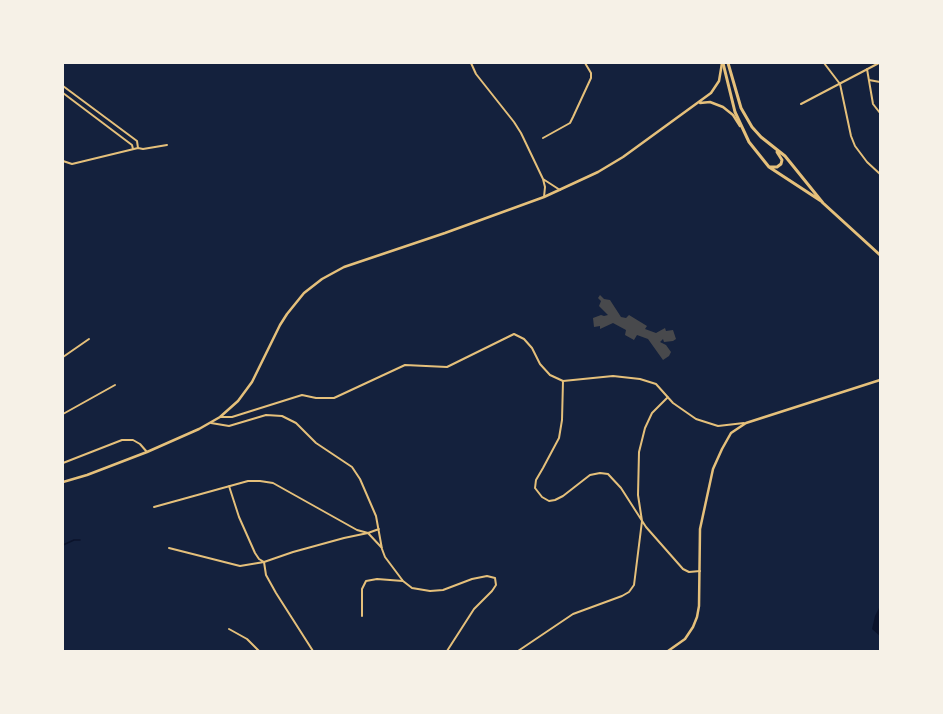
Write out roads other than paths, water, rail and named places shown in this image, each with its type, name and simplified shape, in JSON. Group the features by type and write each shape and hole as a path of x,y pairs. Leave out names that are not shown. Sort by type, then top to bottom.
{"main road":[{"path":"722,63 734,112 748,142 769,167 823,203 880,255"},
{"path":"728,63 747,120 761,137 790,162 823,203"},
{"path":"769,167 777,167 781,164 781,158 775,150"}],"street":[{"path":"471,63 476,74 521,133 543,179 544,197"},
{"path":"543,138 570,123 591,78 591,73 585,63"},
{"path":"63,482 87,476 147,452 199,429 220,417 238,401 252,382 287,314 304,294 322,279 344,267 445,233 544,197 610,166 697,104 711,92 717,85 722,63"},
{"path":"824,63 840,84 851,136 855,146 867,162 880,174"},
{"path":"801,104 879,63"},
{"path":"867,70 873,104 880,113"},
{"path":"869,80 880,82"},
{"path":"63,86 137,141 138,148"},
{"path":"63,93 132,145 133,150"},
{"path":"697,104 707,102 723,106 740,126"},
{"path":"86,110 89,106"},
{"path":"63,161 72,164 138,148 143,149 167,145"},
{"path":"543,179 560,190"},
{"path":"220,417 232,417 302,395 316,398 334,398 405,365 447,367 514,334 524,339 532,348 540,364 550,375 563,382 613,376 640,379 656,384 673,403 696,419 718,426 746,423 880,380"},
{"path":"63,357 89,339"},
{"path":"563,382 562,420 559,438 536,480 534,488 542,497 555,500 563,496 590,475 600,473 608,474 621,488 642,522 683,569 689,572 700,571"},
{"path":"63,414 115,385"},
{"path":"518,651 573,614 629,592 634,585 642,522 638,495 640,452 645,428 652,413 668,397"},
{"path":"211,423 229,426 266,415 282,416 296,423 316,443 352,467 360,479 376,516 380,529 382,549 385,557 403,581 412,588 430,592 443,590 480,577 487,576 495,578 496,585 474,609 447,651"},
{"path":"668,651 685,639 693,627 697,617 699,606 700,528 713,469 731,433 746,423"},
{"path":"63,463 122,440 133,440 140,444 147,452"},
{"path":"154,507 248,481 273,483 357,530 368,533 382,549"},
{"path":"229,486 239,517 255,553 259,559 264,562 266,575 313,651"},
{"path":"169,548 235,566 264,562 294,552 380,529"},
{"path":"362,616 362,589 366,581 372,579 403,581"},
{"path":"229,629 247,639 259,651"}],"water":[{"path":"880,606 880,636 872,629 875,616"}],"waterway":[{"path":"63,545 74,540 80,540"}]}
